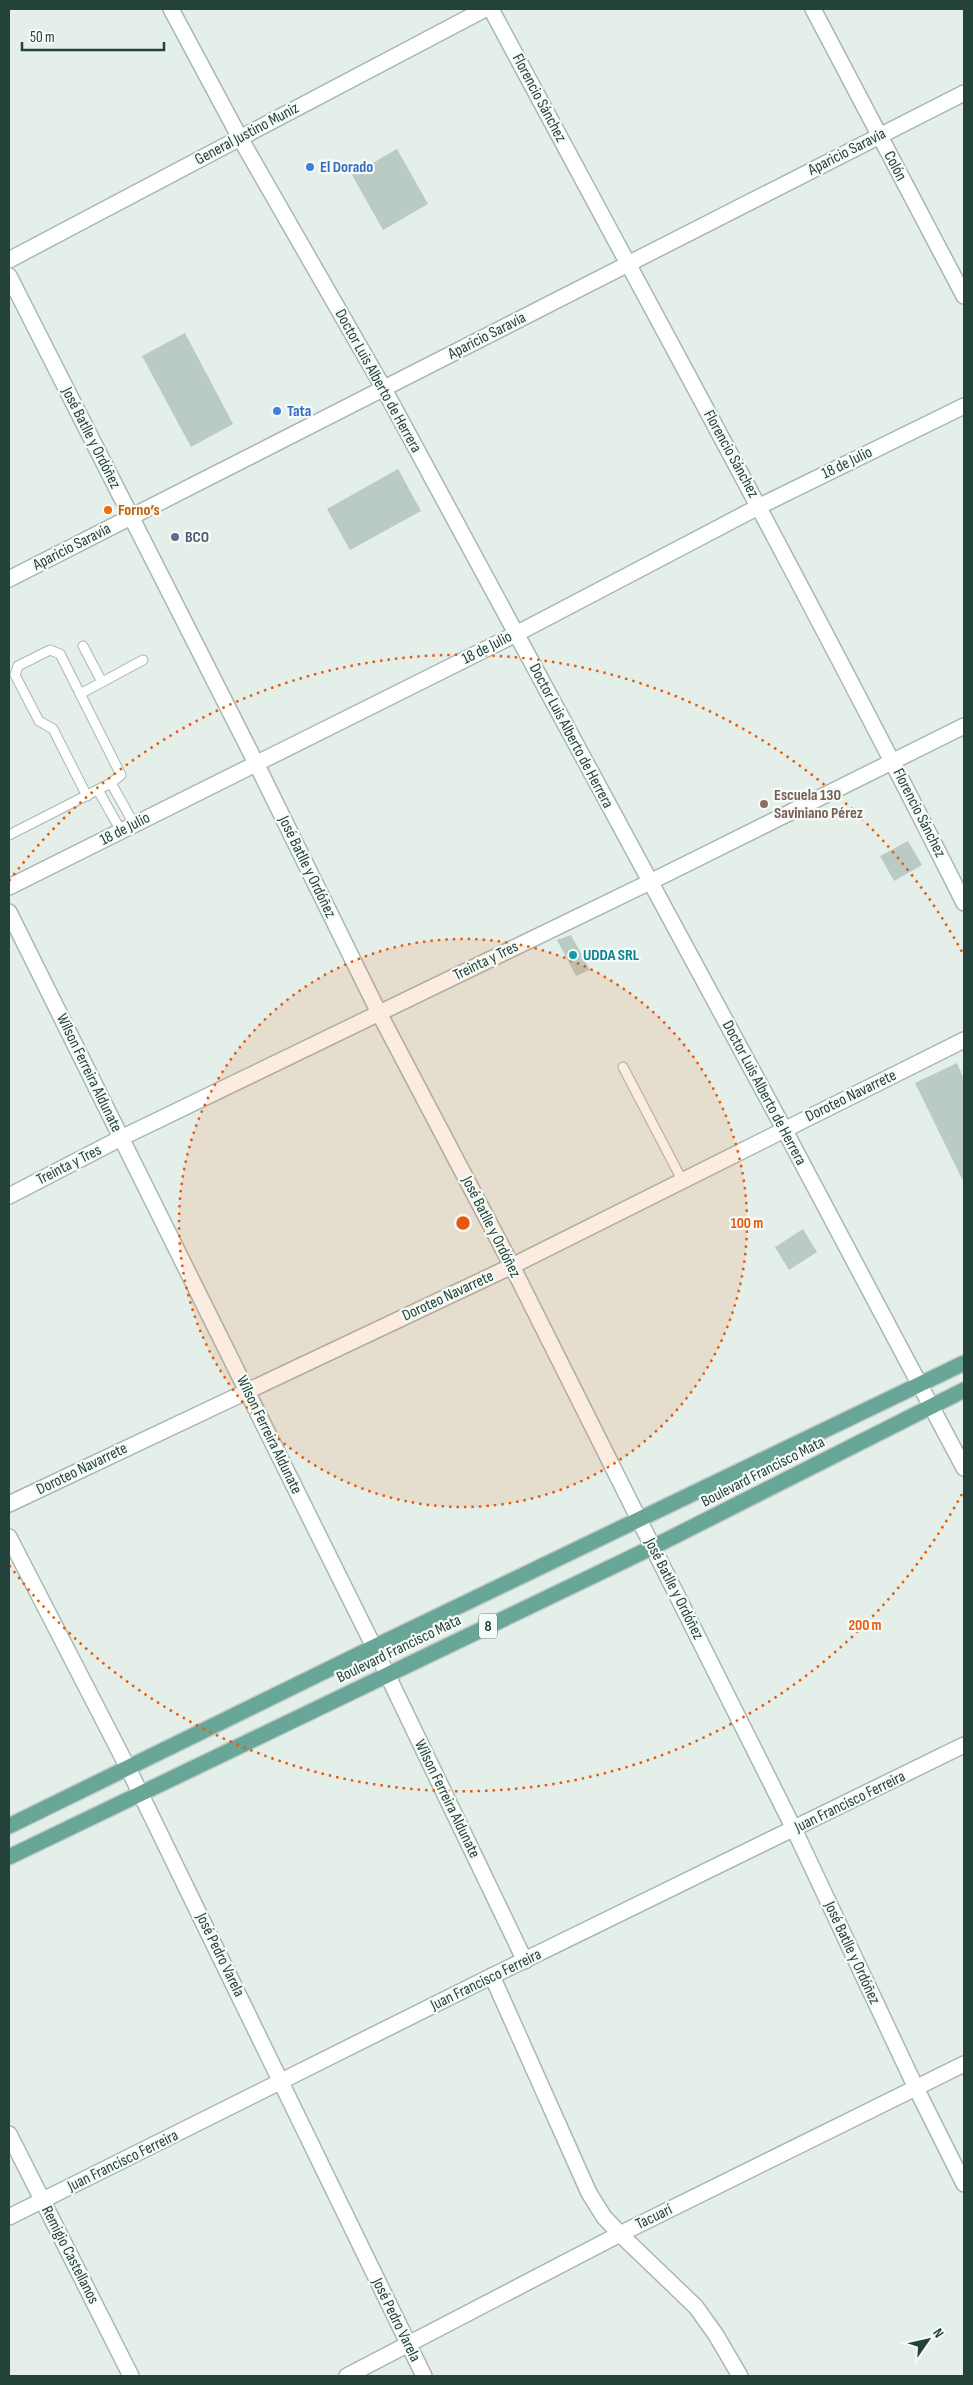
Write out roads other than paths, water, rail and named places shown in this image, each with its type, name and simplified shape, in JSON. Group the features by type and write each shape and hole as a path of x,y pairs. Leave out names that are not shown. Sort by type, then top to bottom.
{"main road":[{"name":"Boulevard Francisco Mata","path":"9,1826 638,1519 964,1363"},
{"name":"Boulevard Francisco Mata","path":"9,1857 386,1674 653,1548 964,1390"}],"street":[{"name":"Doctor Luis Alberto de Herrera","path":"171,9 240,138 384,389 784,1129 964,1468"},
{"name":"General Justino Muniz","path":"9,260 485,9"},
{"name":"Florencio Sánchez","path":"491,9 760,506 893,761 964,903"},
{"name":"Colón","path":"813,9 964,296"},
{"name":"Aparicio Saravia","path":"9,579 964,93"},
{"name":"José Batlle y Ordóñez","path":"9,276 256,763 379,1013 512,1266 794,1829 916,2088 964,2184"},
{"name":"18 de Julio","path":"9,888 516,634 760,506 964,406"},
{"name":"Treinta y Tres","path":"9,1196 121,1138 650,882 964,726"},
{"name":"Wilson Ferreira Aldunate","path":"9,912 374,1647 525,1961"},
{"name":"Doroteo Navarrete","path":"9,1504 512,1266 964,1040"},
{"name":"José Pedro Varela","path":"9,1537 141,1794 424,2376"},
{"name":"Juan Francisco Ferreira","path":"9,2217 492,1976 964,1745"},
{"path":"492,1976 589,2193 604,2217 696,2307 716,2335 740,2376"},
{"name":"Tacuarí","path":"347,2376 620,2234 964,2064"},
{"name":"Remigio Castellanos","path":"9,2134 131,2376"}],"lane":[{"path":"82,646 102,682"},
{"path":"9,835 87,796 122,775 60,654 50,650 18,666 15,675 40,721 53,729 87,796"},
{"path":"80,694 143,660"},
{"path":"111,783 128,828"},
{"path":"98,790 128,828"},
{"path":"623,1067 682,1180"}],"place":[{"name":"El Dorado","path":"310,167"},
{"name":"Tata","path":"277,411"},
{"name":"Forno’s","path":"108,510"},
{"name":"BCO","path":"175,537"},
{"name":"Escuela 130 Saviniano Pérez","path":"764,804"},
{"name":"UDDA SRL","path":"573,955"}]}
